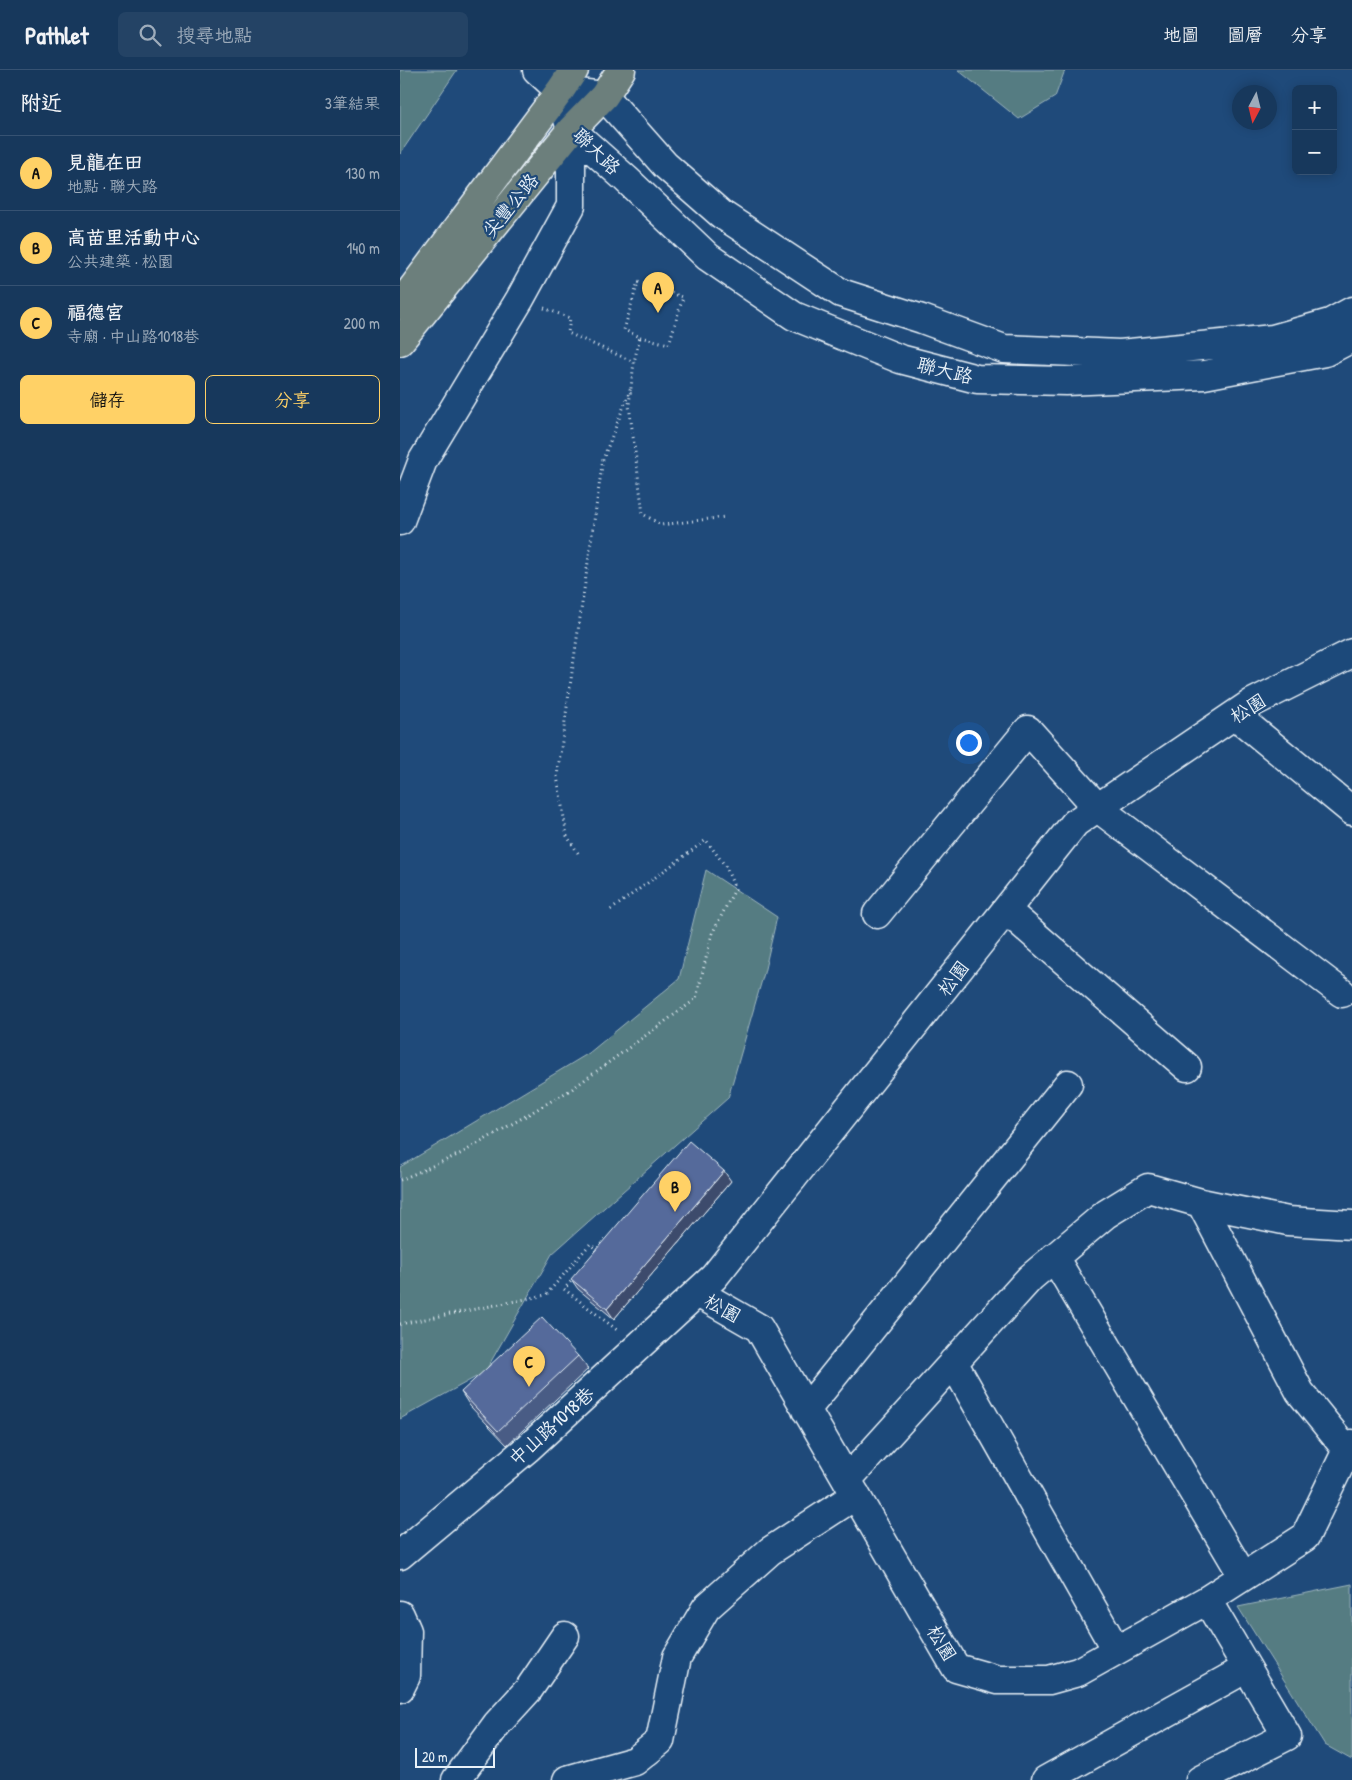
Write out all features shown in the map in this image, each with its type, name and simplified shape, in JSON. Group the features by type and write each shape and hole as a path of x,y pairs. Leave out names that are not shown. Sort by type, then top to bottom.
{"main road":[{"name":"尖豐公路","path":"400,341 571,130 604,96 621,70"},
{"name":"尖豐公路","path":"400,305 567,80"}],"street":[{"path":"537,70 567,80 604,96"},
{"name":"聯大路","path":"567,80 571,130 708,257 794,316 900,359 977,379 1066,381 1204,375 1325,352 1352,338"},
{"name":"聯大路","path":"604,96 665,165 721,214 841,293 1004,348 1120,354 1274,339 1330,324 1352,311"},
{"path":"400,521 423,460 520,299 571,206 571,130"},
{"name":"松園","path":"1350,1447 1305,1537 1207,1600 1078,1672 1049,1680 998,1680 956,1668 759,1328 698,1293 714,1278 1075,824 1252,703 1352,653"},
{"path":"1235,715 1352,811"},
{"path":"877,914 1028,730 1098,808 1342,993"},
{"path":"1006,910 1187,1067"},
{"path":"806,1410 1068,1084"},
{"path":"567,1780 634,1761 660,1741 677,1657 706,1608 770,1551 851,1488 953,1362 1030,1278 1106,1214 1148,1188 1201,1203 1288,1221 1352,1225"},
{"path":"1201,1203 1300,1392 1350,1447"},
{"path":"1054,1257 1243,1576"},
{"name":"中山路1018巷","path":"400,1555 528,1448 698,1293"},
{"path":"953,1362 1116,1650"},
{"path":"1200,1780 1287,1736 1207,1600"},
{"path":"400,1615 407,1631 406,1676 400,1688"},
{"path":"456,1780 497,1724 529,1689 565,1636"},
{"path":"1046,1780 1247,1668"}],"path":[{"path":"638,282 683,297 669,344 640,337 624,330 638,282"},
{"path":"520,299 570,318 568,333 634,362"},
{"path":"640,337 634,362 629,406 642,514 661,525 725,517"},
{"path":"578,853 567,836 557,776 603,459 631,388"},
{"path":"400,1180 462,1153 572,1089 696,999 712,934 735,889 726,867 706,840 608,912"},
{"path":"400,1324 546,1295 590,1244 598,1250 592,1256"},
{"path":"576,1276 564,1289 638,1347"}],"green space":[{"path":"400,70 457,70 400,154"},
{"path":"958,70 1065,70 1055,97 1019,119"},
{"path":"706,870 777,917 764,973 728,1098 552,1254 485,1372 400,1419 400,1167 589,1053 679,979"},
{"path":"1352,1584 1352,1760 1325,1745 1238,1607"}],"building":[{"path":"689,1141 724,1171 607,1309 571,1279"},
{"path":"542,1317 578,1356 498,1431 461,1392"}],"place":[{"name":"見龍在田","path":"658,313"},
{"name":"高苗里活動中心","path":"675,1212"},
{"name":"福德宮","path":"529,1387"}]}
